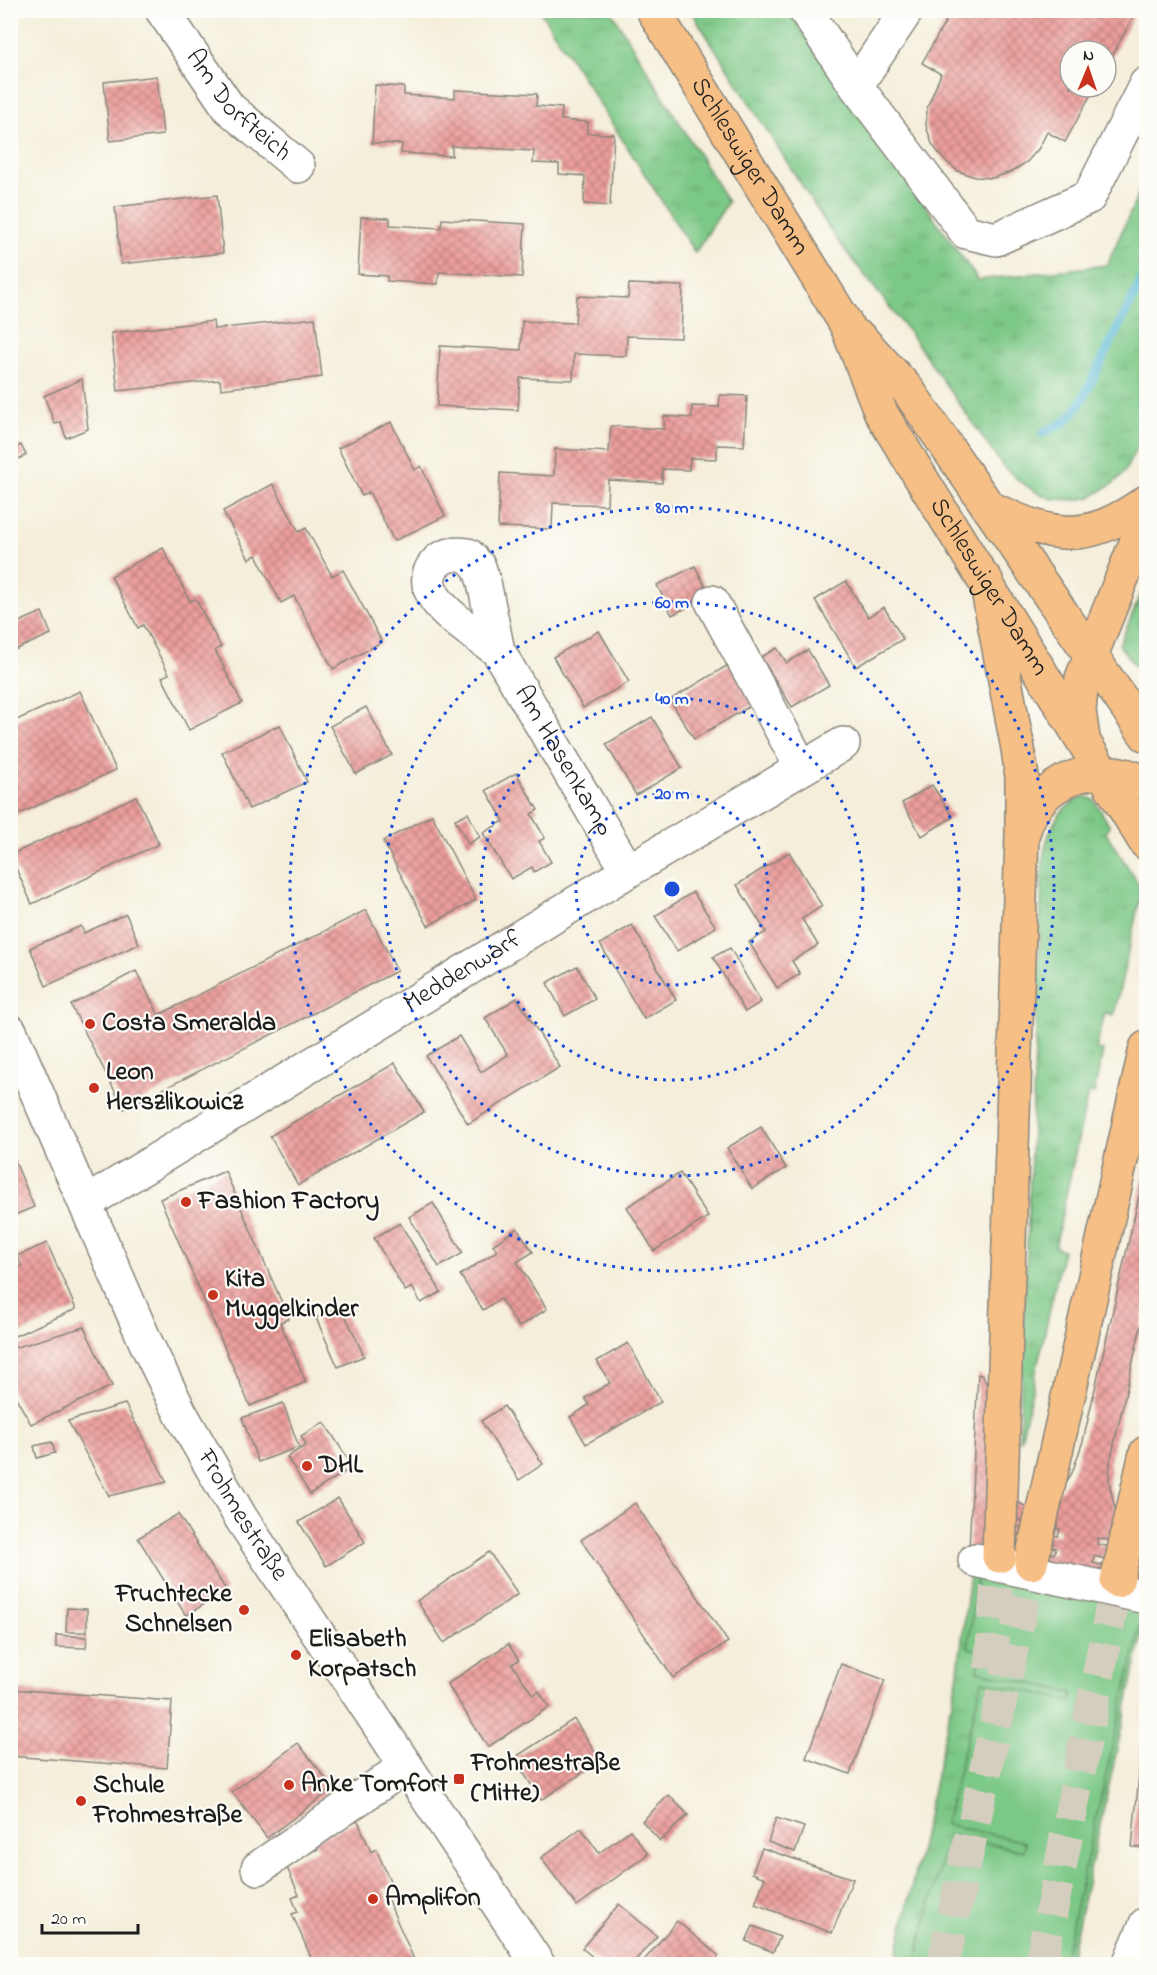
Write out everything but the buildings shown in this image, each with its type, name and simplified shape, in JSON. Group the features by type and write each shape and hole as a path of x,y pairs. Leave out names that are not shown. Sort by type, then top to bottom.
{"main road":[{"name":"Schleswiger Damm","path":"653,10 846,324 881,413 986,580 1138,831"},
{"name":"Schleswiger Damm","path":"846,324 907,389 1146,735"},
{"path":"988,507 1020,523 1050,532 1074,533 1112,524 1146,502"},
{"path":"1083,738 1079,694 1089,655 1146,518"},
{"path":"986,580 1022,777 1022,834 987,1558"},
{"path":"1022,834 1033,808 1050,790 1082,774 1103,772 1124,774 1143,782"},
{"path":"1031,1563 1146,1048"},
{"path":"1117,1581 1146,1453"}],"street":[{"name":"Am Dorfteich","path":"162,10 229,108 298,166"},
{"path":"805,10 856,86 966,231 996,239 1089,197 1146,84"},
{"path":"856,86 907,10"},
{"path":"712,602 802,768"},
{"name":"Am Hasenkamp","path":"498,651 628,871"},
{"name":"Meddenwarf","path":"86,1203 628,871 843,744"},
{"name":"Frohmestraße","path":"10,1031 146,1343 181,1414 241,1518 538,1965"},
{"path":"987,1558 1146,1597"},
{"path":"258,1868 406,1766"},
{"path":"1130,1965 1146,1924"}],"green space":[{"path":"540,11 611,11 728,202 695,253"},
{"path":"691,11 788,11 978,280 1107,265 1146,177 1146,429 1124,473 1114,483 1091,497 1078,500 1053,499 1039,494 1019,481 1002,465 909,332 834,236"},
{"path":"1146,583 1146,680 1119,645"},
{"path":"1085,796 1094,800 1110,826 1106,833 1142,889 1114,1015 1105,1013 1096,1049 1103,1051 1094,1094 1088,1093 1055,1247 1063,1250 1021,1440 1019,1440 1043,858 1047,839 1055,821 1068,806"},
{"path":"971,1567 1146,1604 1146,1619 1069,1964 895,1964 957,1679"},
{"path":"977,1573 1144,1609 1063,1964 915,1964 948,1835 1023,1851 1025,1842 945,1824 982,1681 1071,1701 1073,1693 978,1671 980,1650 968,1648"}],"waterway":[{"path":"1043,433 1066,421 1080,404 1146,272"}],"tunnel":[{"path":"990,1669 999,1556"},
{"path":"943,1964 1031,1563"},
{"path":"1041,1964 1117,1581"}],"place":[{"name":"Costa Smeralda","path":"90,1024"},
{"name":"Leon Herszlikowicz","path":"94,1088"},
{"name":"Fashion Factory","path":"186,1202"},
{"name":"Kita Muggelkinder","path":"213,1295"},
{"name":"DHL","path":"307,1466"},
{"name":"Fruchtecke Schnelsen","path":"244,1610"},
{"name":"Elisabeth Korpatsch","path":"296,1655"},
{"name":"Frohmestraße (Mitte)","path":"459,1779"},
{"name":"Anke Tomfort","path":"289,1785"},
{"name":"Schule Frohmestraße","path":"81,1801"},
{"name":"Amplifon","path":"373,1899"}]}
